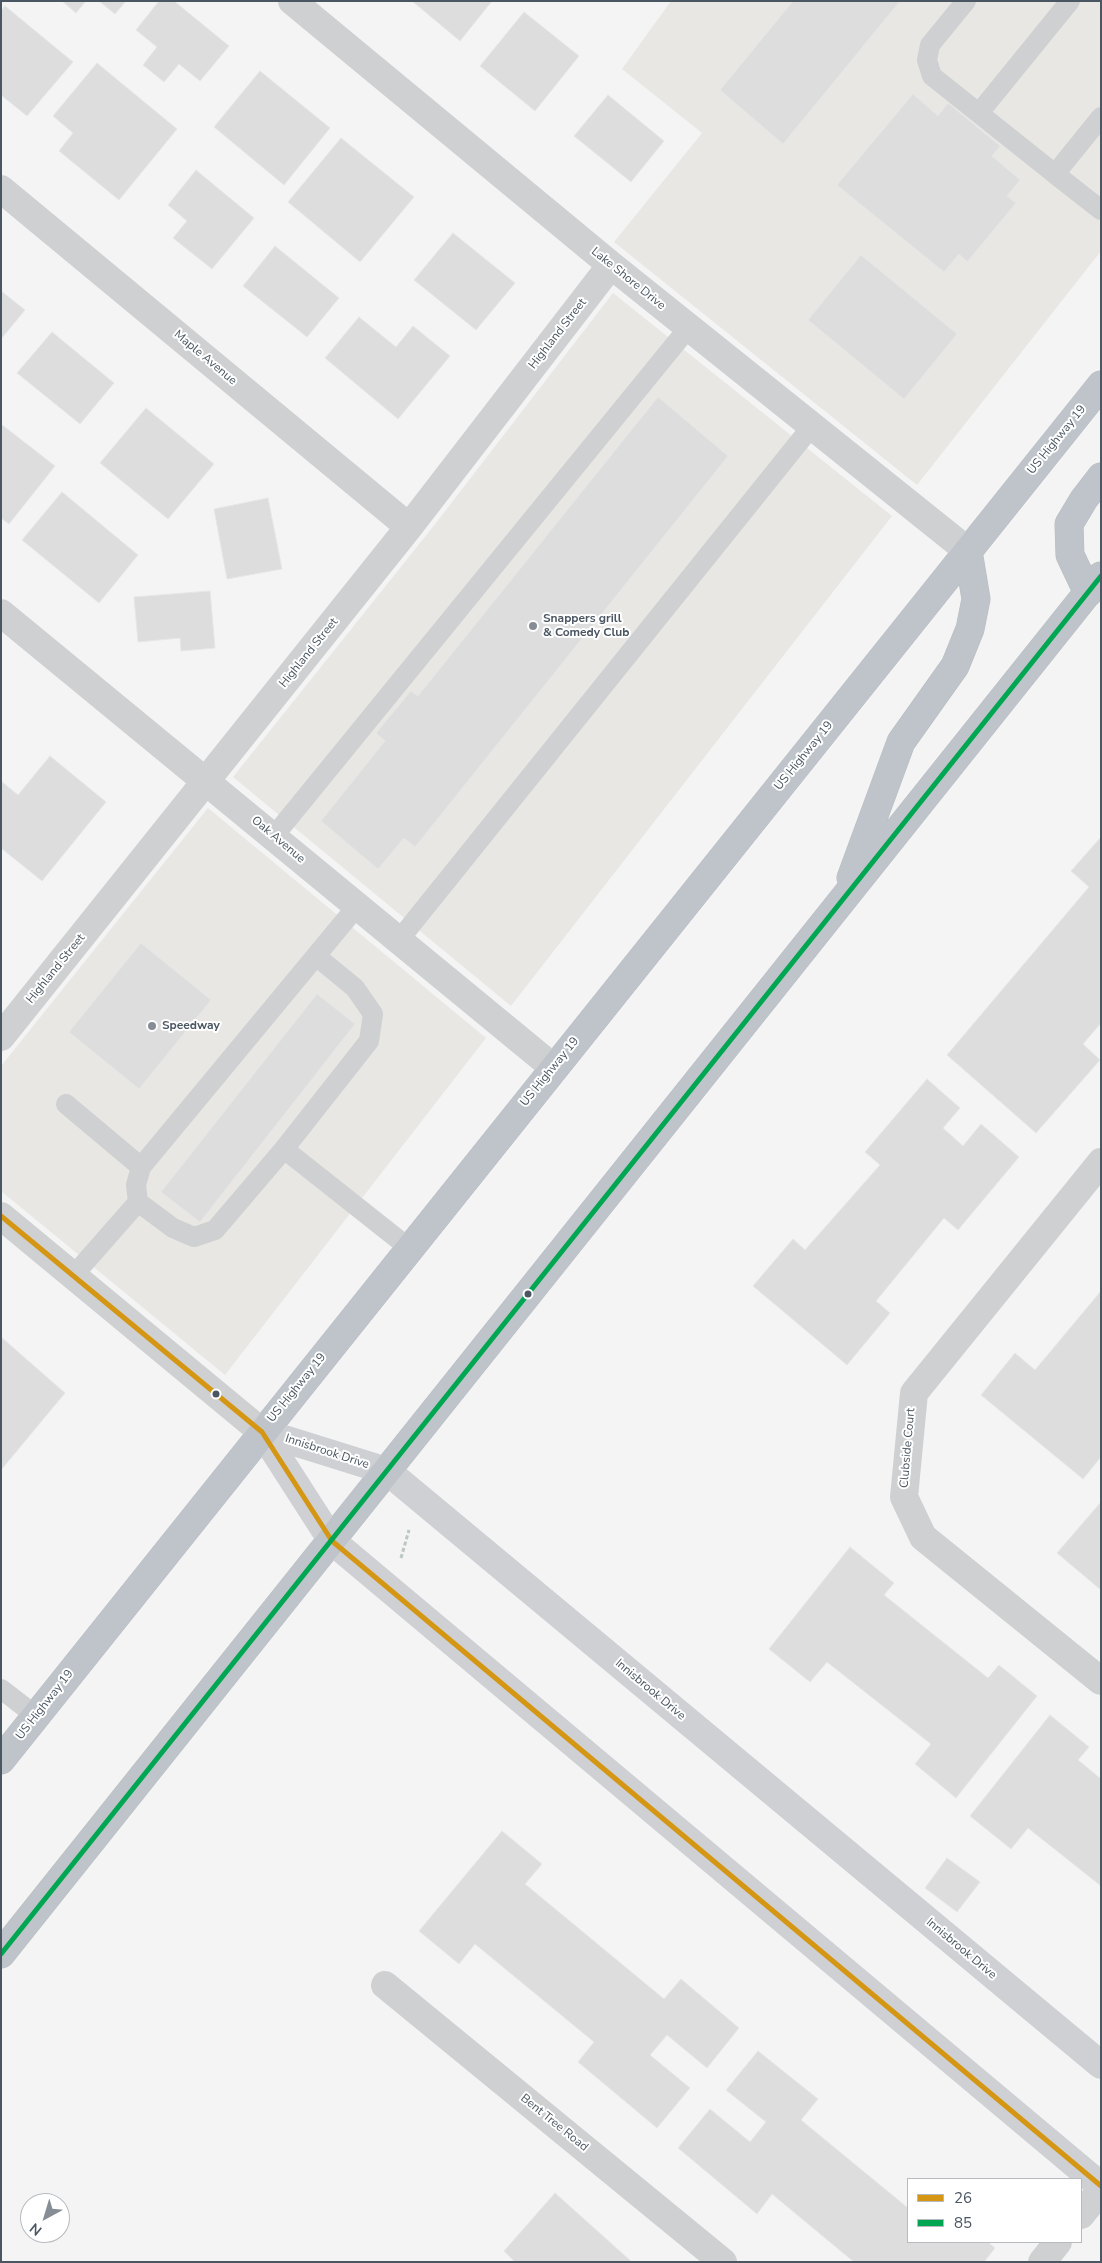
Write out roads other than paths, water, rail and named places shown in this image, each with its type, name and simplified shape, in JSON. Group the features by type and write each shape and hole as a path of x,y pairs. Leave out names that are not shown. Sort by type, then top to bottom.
{"highway":[{"name":"US Highway 19","path":"1,1760 1101,385"},
{"path":"1,1954 1094,585 1070,555 1069,524 1084,499 1101,477"},
{"path":"843,900 901,742 955,666 970,628 976,599 968,551"}],"street":[{"name":"Lake Shore Drive","path":"292,1 612,266 968,551"},
{"name":"Maple Avenue","path":"1,189 409,527"},
{"name":"Highland Street","path":"1,1037 409,527 612,266"},
{"name":"Oak Avenue","path":"1,613 554,1068"},
{"name":"Clubside Court","path":"1101,1162 914,1393 904,1497 923,1537 1101,1682"},
{"path":"1,1216 262,1432"},
{"name":"Innisbrook Drive","path":"262,1432 387,1471 1101,2065"},
{"name":"Innisbrook Drive","path":"262,1432 332,1541 1101,2186"},
{"name":"Bent Tree Road","path":"384,1985 720,2261"},
{"path":"1082,2213 1101,2190"},
{"path":"1042,2262 1057,2243"}],"lane":[{"path":"966,1 930,46 927,60 932,76 1101,210"},
{"path":"979,113 1070,1"},
{"path":"1055,174 1101,117"},
{"path":"274,836 689,327"},
{"path":"399,940 812,426"},
{"path":"316,956 355,988 373,1014 369,1041 284,1150 215,1230 194,1237 173,1228 138,1202 136,1185 141,1167 316,956 358,906"},
{"path":"66,1104 141,1167"},
{"path":"284,1150 409,1248"},
{"path":"73,1276 138,1202"},
{"path":"1,1689 36,1716"}],"place":[{"name":"Snappers grill & Comedy Club","path":"533,626"},
{"name":"Speedway","path":"152,1026"}]}
